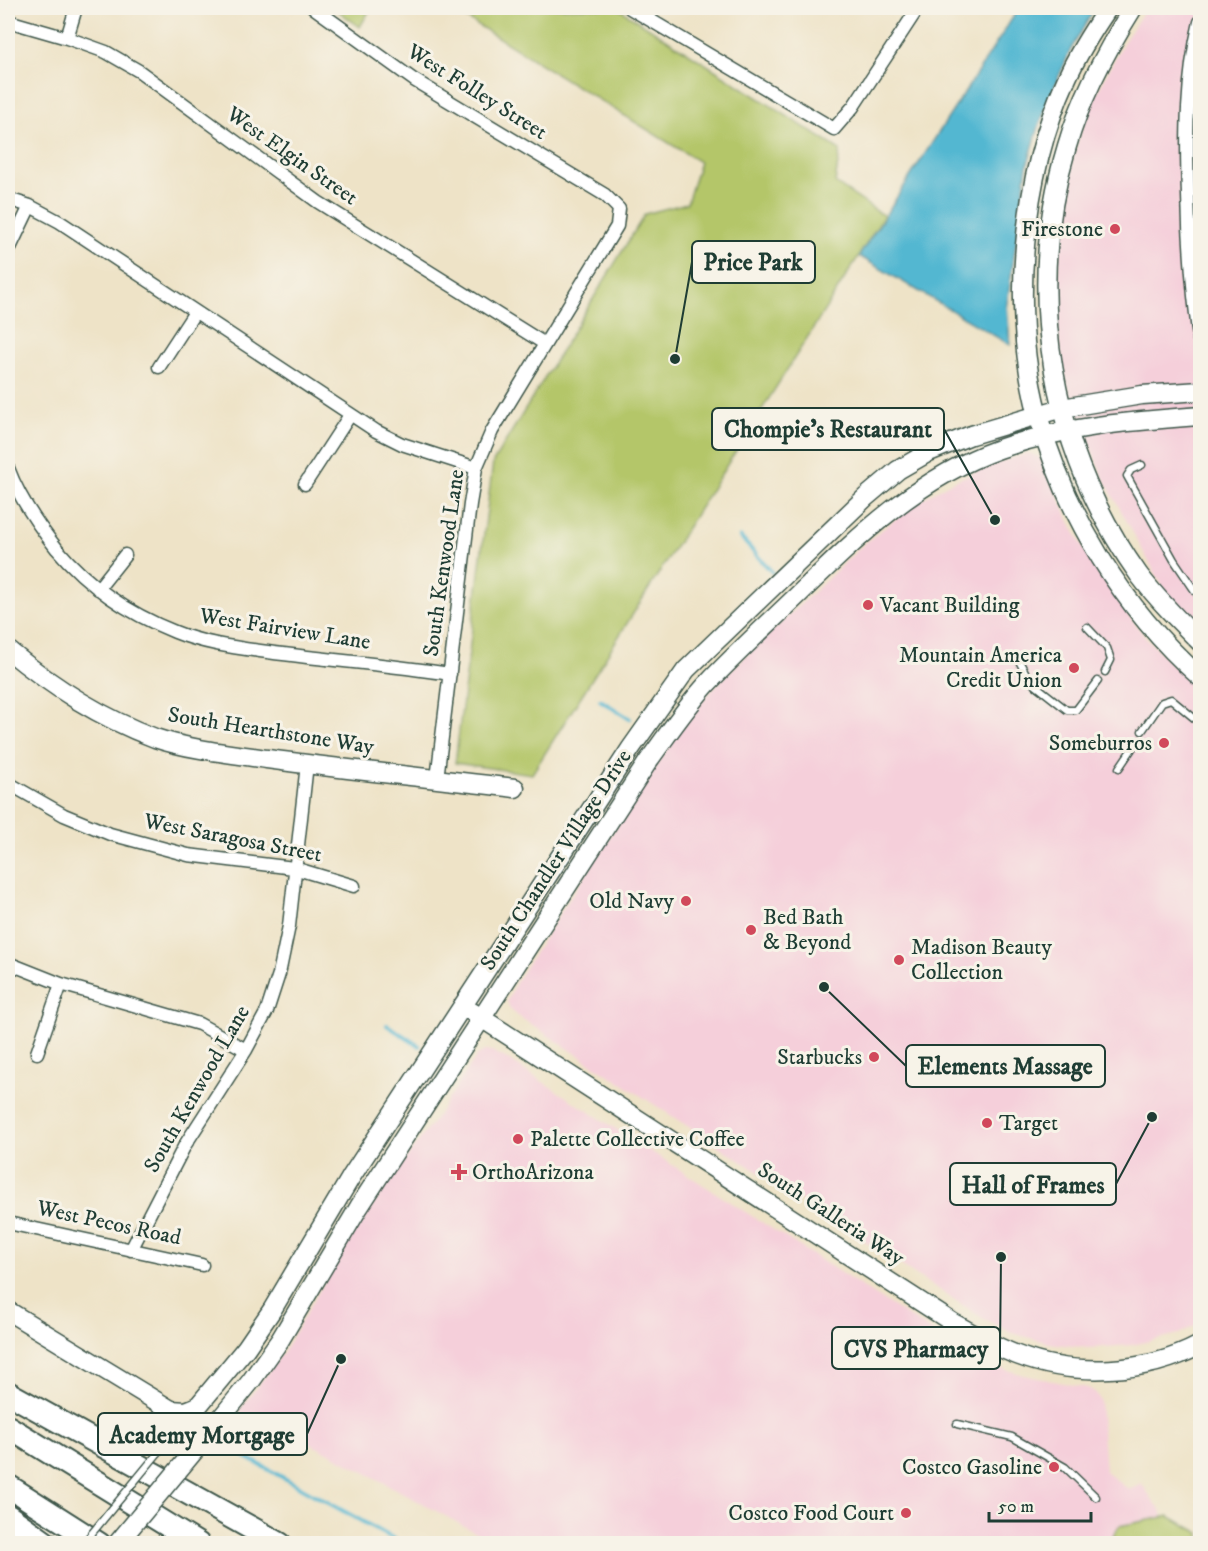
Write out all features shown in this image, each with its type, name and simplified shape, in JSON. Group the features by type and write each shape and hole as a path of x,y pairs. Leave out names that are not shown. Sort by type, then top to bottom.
{"highway":[{"path":"8,1393 280,1544"},
{"path":"8,1427 198,1544"},
{"path":"8,1486 99,1544"},
{"path":"8,1516 47,1544"}],"street":[{"path":"67,38 76,8"},
{"name":"West Folley Street","path":"314,8 414,80 605,195 619,209"},
{"path":"630,8 834,129 853,107 918,8"},
{"path":"1108,8 1066,79 1051,120 1033,184 1024,249 1023,307 1026,343 1042,425 1072,504 1112,576 1156,632 1200,677"},
{"path":"1133,8 1106,54 1080,109 1067,145 1053,204 1046,266 1046,319 1052,369 1065,419 1089,487 1121,548 1141,577 1200,642"},
{"name":"West Elgin Street","path":"8,21 106,52 139,71 318,202 546,344"},
{"path":"1200,22 1191,78 1186,150 1190,251 1200,346"},
{"path":"8,199 30,206 60,222 350,415 402,444 476,468"},
{"path":"8,252 30,206"},
{"name":"South Kenwood Lane","path":"437,779 476,468 492,431 617,226 619,209"},
{"path":"159,368 195,312"},
{"name":"South Chandler Village Drive","path":"182,1412 198,1406 256,1335 351,1177 636,739 686,670 816,544 898,470 971,435 1042,425 1142,395 1200,391"},
{"path":"304,484 350,415"},
{"name":"South Chandler Village Drive","path":"1065,419 1095,425 1200,416"},
{"name":"South Chandler Village Drive","path":"117,1544 251,1381 276,1347 346,1228 677,720 733,657 863,533 902,501 965,464 999,449 1042,425"},
{"name":"West Fairview Lane","path":"8,468 17,492 71,566 98,589 138,616 177,633 217,645 450,674"},
{"path":"98,589 125,555"},
{"name":"South Hearthstone Way","path":"8,650 46,681 98,713 157,738 217,752 515,788"},
{"name":"South Kenwood Lane","path":"130,1250 185,1145 246,1050 267,1011 279,974 289,926 307,764"},
{"name":"West Saragosa Street","path":"8,783 64,815 110,834 188,855 294,868 354,886"},
{"path":"8,963 61,984 199,1024 246,1050"},
{"path":"38,1053 61,984"},
{"name":"South Galleria Way","path":"462,1006 955,1324 1017,1355 1044,1363 1081,1368 1119,1368 1148,1365 1200,1345"},
{"name":"West Pecos Road","path":"8,1223 202,1265"},
{"path":"8,1311 160,1404 171,1410 182,1412 195,1450"}],"lane":[{"path":"1142,465 1131,470 1127,476 1174,560 1200,596"},
{"path":"1087,627 1107,648 1111,660 1105,672"},
{"path":"1019,661 1030,681 1067,710 1076,710 1098,681"},
{"path":"1142,731 1165,699 1171,699 1200,723"},
{"path":"1119,768 1136,742"},
{"path":"83,1544 172,1436 182,1412"},
{"path":"957,1424 1012,1437 1065,1467 1096,1497"}],"shaded area":[{"path":"1146,8 1200,8 1200,628 1194,625 1166,593 1102,476 1069,392 1061,362 1056,317 1063,199 1072,161 1082,127 1094,99 1123,43"},
{"path":"1029,453 1041,458 1045,463 1066,514 1083,547 1129,616 1148,640 1200,690 1200,1323 1179,1334 1133,1345 1088,1348 1049,1343 1012,1333 984,1319 515,1014 507,1001 517,980 645,782 692,712 725,676 864,544 913,505 947,484 993,464"},
{"path":"485,1051 492,1051 507,1059 961,1350 994,1366 1023,1375 1088,1388 1095,1392 1100,1400 1105,1471 1129,1490 1141,1483 1162,1513 1163,1518 1119,1526 1109,1544 495,1543 324,1450 248,1419 239,1411 284,1351 349,1240 440,1112 477,1055"}],"green space":[{"path":"334,8 371,8 360,27"},
{"path":"450,8 618,8 840,150 835,183 884,216 532,774 455,763 493,462 645,214 687,203 700,162"},
{"path":"1169,1516 1200,1533 1200,1543 1109,1543 1119,1526"}],"water":[{"path":"1019,8 1095,8 1071,49 1055,85 1039,126 1027,167 1007,304 1010,345 859,256"}],"waterway":[{"path":"740,537 772,572"},
{"path":"600,700 630,719"},
{"path":"387,1025 419,1046"},
{"path":"244,1456 403,1544"}],"place":[{"name":"Firestone","path":"1115,229"},
{"name":"Price Park","path":"675,359"},
{"name":"Chompie's Restaurant","path":"995,520"},
{"name":"Vacant Building","path":"868,605"},
{"name":"Mountain America Credit Union","path":"1074,668"},
{"name":"Someburros","path":"1164,743"},
{"name":"Old Navy","path":"686,901"},
{"name":"Bed Bath & Beyond","path":"751,930"},
{"name":"Madison Beauty Collection","path":"899,960"},
{"name":"Elements Massage","path":"824,987"},
{"name":"Starbucks","path":"874,1057"},
{"name":"Hall of Frames","path":"1152,1117"},
{"name":"Target","path":"987,1123"},
{"name":"Palette Collective Coffee","path":"518,1139"},
{"name":"OrthoArizona","path":"459,1172"},
{"name":"CVS Pharmacy","path":"1001,1257"},
{"name":"Academy Mortgage","path":"341,1359"},
{"name":"Costco Gasoline","path":"1054,1467"},
{"name":"Costco Food Court","path":"906,1513"}]}
